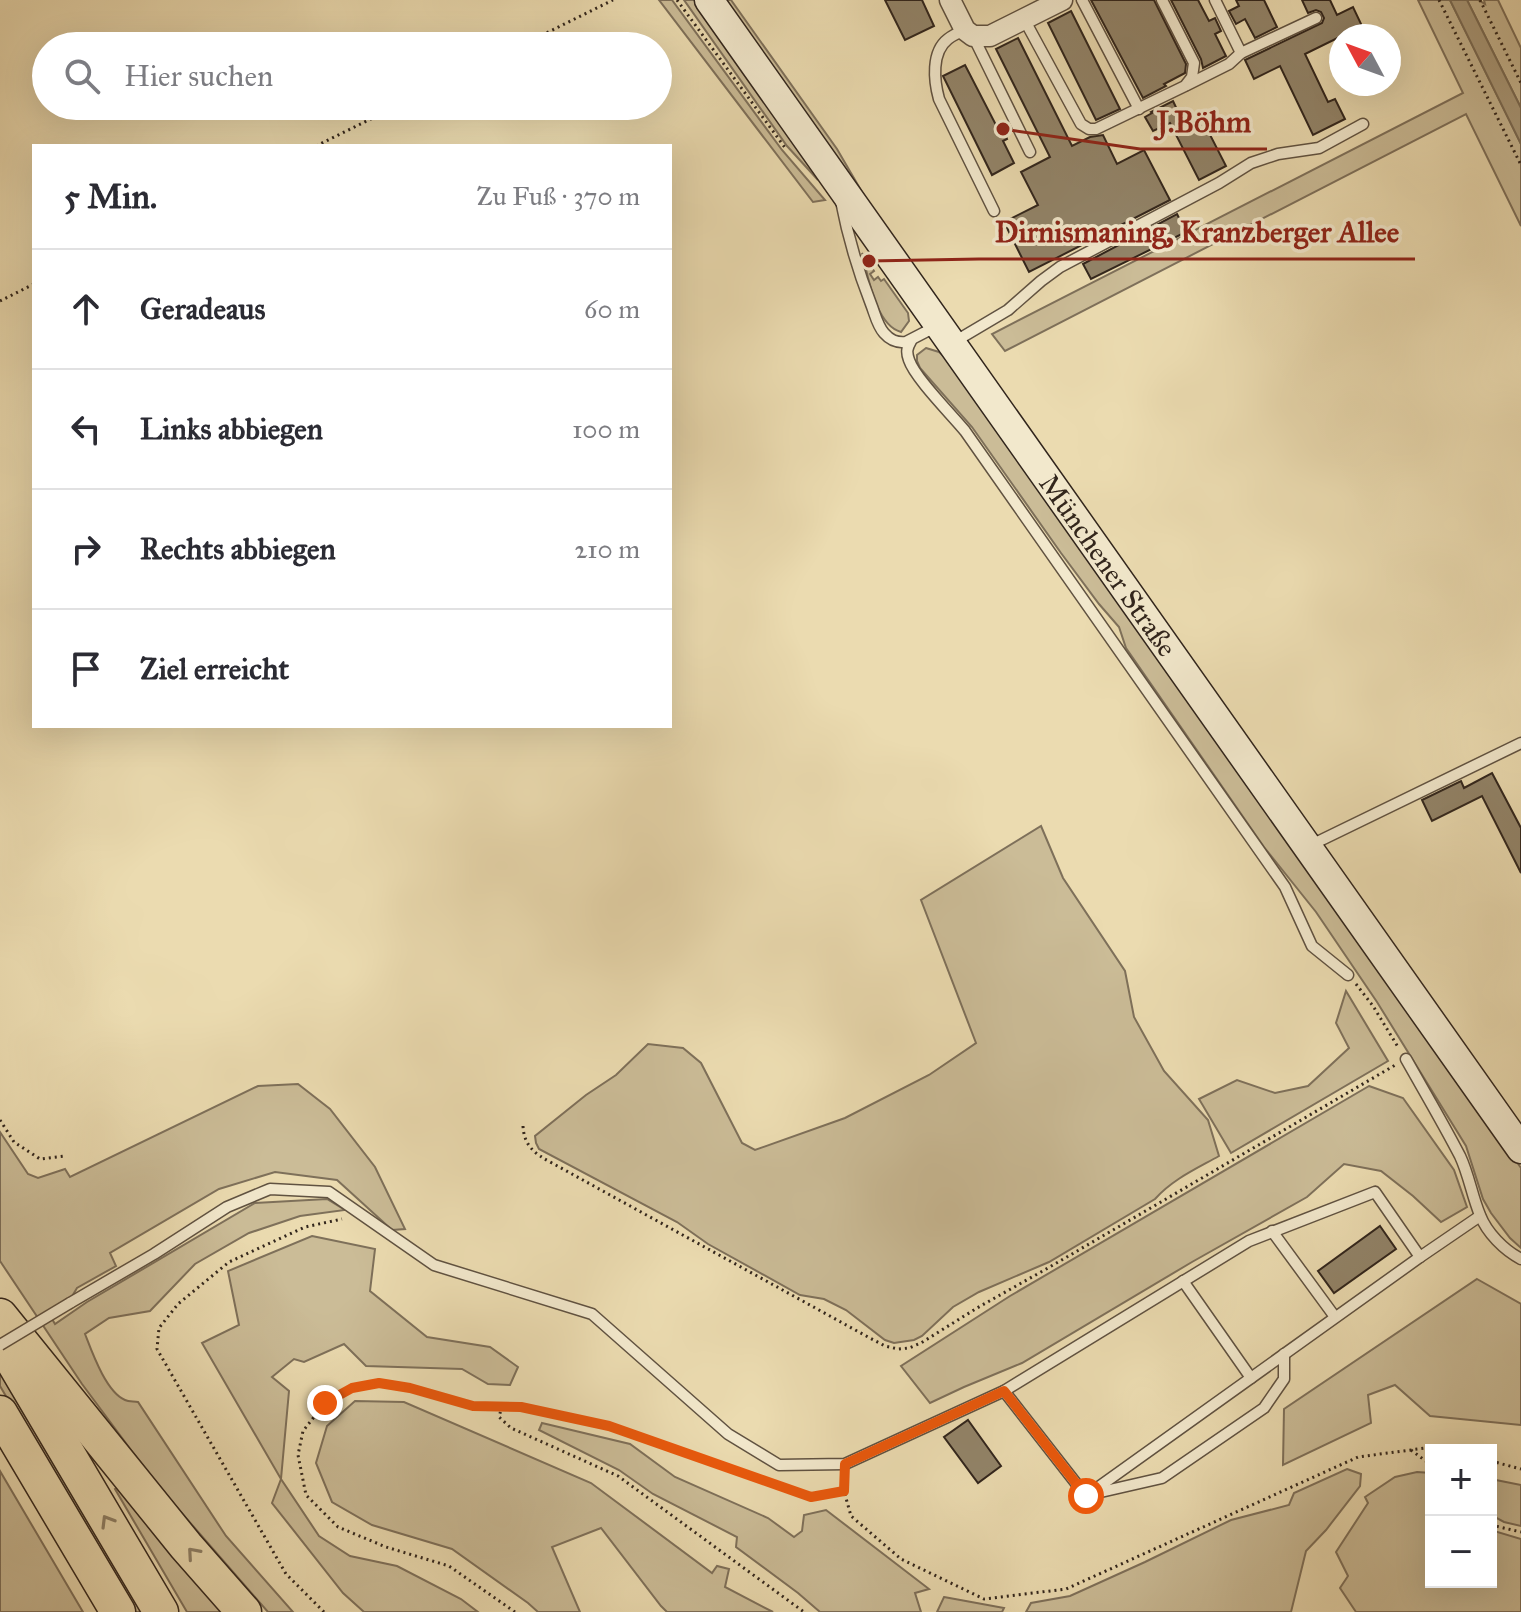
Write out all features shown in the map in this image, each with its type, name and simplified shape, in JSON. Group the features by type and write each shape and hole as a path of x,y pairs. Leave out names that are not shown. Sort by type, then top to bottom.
{"highway":[{"path":"0,1316 186,1546 244,1612"},
{"path":"0,1342 161,1612"},
{"path":"0,1413 118,1612"}],"main road":[{"name":"Münchener Straße","path":"709,0 1514,1139"}],"street":[{"path":"950,0 969,33 990,36 1062,0"}],"lane":[{"path":"1082,0 1139,109"},
{"path":"1162,0 1194,63 1192,77 1185,86"},
{"path":"1215,0 1241,53"},
{"path":"1024,19 1081,124 1096,129 1229,64 1241,53 1316,18"},
{"path":"994,211 939,99 934,81 936,59 946,40 969,33 1030,152"},
{"path":"837,182 850,243 880,328 891,340 901,343 946,334 1008,310 1060,267 1251,163 1278,154 1319,148 1363,124"},
{"path":"911,341 907,348 908,358 915,371 965,431 1285,887 1312,946 1348,975"},
{"path":"1307,847 1521,743"},
{"path":"1406,1059 1461,1158 1480,1216 1496,1239 1521,1259"},
{"path":"0,1342 154,1254 227,1207 270,1189 329,1192 434,1265 592,1314 728,1434 779,1465 845,1464 1004,1391 1249,1241 1375,1192 1420,1257"},
{"path":"1086,1496 1480,1216"},
{"path":"1272,1231 1335,1317"},
{"path":"1183,1281 1251,1378"},
{"path":"1086,1496 1162,1478 1264,1408 1284,1379 1284,1354"},
{"path":"1004,1391 1086,1496"}],"path":[{"path":"548,32 613,0"},
{"path":"1439,0 1521,165"},
{"path":"1480,0 1521,83"},
{"path":"320,144 369,120"},
{"path":"0,301 32,285"},
{"path":"523,1126 523,1137 528,1146 552,1163 876,1342 898,1349 909,1348 1406,1059 1373,1006 1348,975"},
{"path":"0,1120 14,1142 40,1159 65,1156"},
{"path":"324,1612 286,1574 157,1349 159,1328 178,1304 229,1262 305,1227 362,1215"},
{"path":"515,1612 449,1566 386,1547 338,1527 306,1495 298,1455 303,1431 325,1403 352,1388 379,1383 410,1388 473,1406 521,1407 609,1426 811,1497 844,1491"},
{"path":"502,1406 499,1417 511,1428 618,1476 804,1612"},
{"path":"845,1464 844,1491 851,1516 901,1559 984,1599 1066,1589 1358,1457 1425,1448"},
{"path":"1411,1450 1425,1460"},
{"path":"1497,1463 1521,1469"},
{"path":"1497,1526 1521,1532"}],"shaded area":[{"path":"659,0 672,0 782,150 825,200 813,202"},
{"path":"684,0 696,0 813,168 818,180 787,146"},
{"path":"721,0 731,0 837,149 883,228"},
{"path":"1418,0 1450,0 1521,144 1521,226 1466,114 1005,351 992,334 1463,93"},
{"path":"1450,0 1467,0 1521,108 1521,144"},
{"path":"1467,0 1485,4 1484,0 1498,0 1521,48 1521,108"},
{"path":"862,253 874,271 870,274 874,280 878,277 881,281 884,279 908,313 909,321 901,332 885,320 879,310"},
{"path":"926,348 939,352 948,360 1521,1168 1521,1248 1491,1213 1483,1199 1466,1146 1377,1002 1316,912 1264,847 1126,648 1119,627 1061,553 972,427 920,368 917,355"},
{"path":"1041,826 1063,878 1125,971 1134,1017 1164,1071 1208,1120 1219,1156 1177,1180 1155,1199 1049,1262 979,1292 953,1307 922,1336 894,1343 885,1340 846,1310 824,1299 800,1295 708,1244 677,1222 539,1149 535,1136 616,1075 648,1044 683,1048 701,1063 742,1143 755,1150 845,1118 929,1075 976,1043 921,900"},
{"path":"1346,991 1388,1061 1231,1153 1199,1099 1237,1080 1275,1093 1308,1086 1349,1048 1336,1023"},
{"path":"298,1084 330,1109 375,1167 405,1229 392,1230 337,1180 275,1172 219,1189 110,1253 116,1266 77,1288 71,1298 48,1312 55,1324 255,1203 327,1199 345,1210 300,1216 249,1233 195,1264 150,1311 109,1318 85,1334 100,1371 112,1389 125,1400 138,1402 226,1536 293,1612 268,1612 131,1450 82,1384 0,1261 0,1132 28,1174 38,1178 65,1169 70,1177 258,1086"},
{"path":"1369,1086 1403,1098 1454,1170 1467,1207 1441,1222 1381,1171 1344,1164 1307,1197 1022,1363 930,1403 901,1366 1010,1296"},
{"path":"312,1236 375,1249 370,1291 427,1337 490,1347 518,1367 510,1385 488,1384 462,1369 366,1366 344,1344 304,1362 294,1359 272,1377 289,1391 281,1479 202,1343 239,1325 228,1271"},
{"path":"1477,1279 1521,1304 1521,1425 1430,1416 1395,1385 1368,1395 1371,1423 1283,1465 1284,1409"},
{"path":"0,1367 144,1612 133,1612 0,1386"},
{"path":"355,1401 404,1402 591,1483 712,1573 717,1566 729,1569 725,1587 773,1612 667,1612 601,1528 552,1547 580,1612 538,1612 452,1549 372,1525 332,1502 316,1463 327,1426"},
{"path":"542,1423 630,1444 675,1477 768,1518 794,1537 802,1531 804,1515 826,1510 929,1589 915,1593 921,1612 820,1612 736,1547 737,1537 653,1494 619,1470 539,1430"},
{"path":"1347,1469 1361,1474 1360,1486 1306,1551 1291,1612 1026,1612 1031,1603 1070,1596 1231,1520 1289,1505 1294,1493"},
{"path":"0,1471 83,1612 0,1612"},
{"path":"1425,1473 1425,1588 1497,1588 1497,1532 1521,1539 1521,1612 1356,1612 1340,1588 1348,1576 1336,1552 1368,1503 1365,1497 1395,1477"},
{"path":"281,1479 319,1536 350,1556 397,1566 461,1599 478,1612 364,1612 343,1593 272,1503"},
{"path":"1497,1480 1521,1485 1521,1526 1497,1518"},
{"path":"122,1484 227,1612 187,1612 115,1489"},
{"path":"944,1597 1004,1608 1002,1612 937,1612"}],"building":[{"path":"885,0 922,0 934,26 905,40"},
{"path":"1091,0 1154,0 1186,64 1185,73 1143,98"},
{"path":"1171,0 1198,0 1209,21 1215,18 1221,31 1215,34 1226,56 1203,68"},
{"path":"1236,0 1264,0 1277,27 1255,38 1245,19 1236,24 1229,11 1239,6"},
{"path":"1302,0 1330,0 1337,15 1353,7 1361,24 1329,24 1329,42 1305,54 1328,102 1335,99 1345,119 1313,135 1280,66 1254,79 1245,60 1322,23 1324,18 1321,12 1308,13"},
{"path":"1071,11 1120,109 1096,120 1048,23"},
{"path":"1018,38 1072,146 1090,137 1103,135 1117,164 1144,150 1170,200 1029,272 1004,222 1038,205 1021,172 1050,157 996,49"},
{"path":"965,65 998,129 1002,127 1007,139 1003,141 1014,163 992,175 943,76"},
{"path":"1173,101 1187,131 1204,123 1226,166 1199,180 1170,123 1153,131 1145,117"},
{"path":"1177,214 1186,232 1091,279 1083,264"},
{"path":"1492,773 1521,828 1521,873 1482,796 1432,821 1422,800 1461,781 1464,788"},
{"path":"1380,1226 1396,1249 1334,1293 1318,1271"},
{"path":"968,1420 1001,1466 978,1483 944,1437"}],"place":[{"name":"J.Böhm","path":"1003,129"},
{"name":"Dirnismaning, Kranzberger Allee","path":"869,261"}],"route":[{"path":"325,1403 352,1388 379,1383 410,1388 473,1406 521,1407 609,1426 811,1497 844,1491 845,1464 1004,1391 1086,1496"}]}
